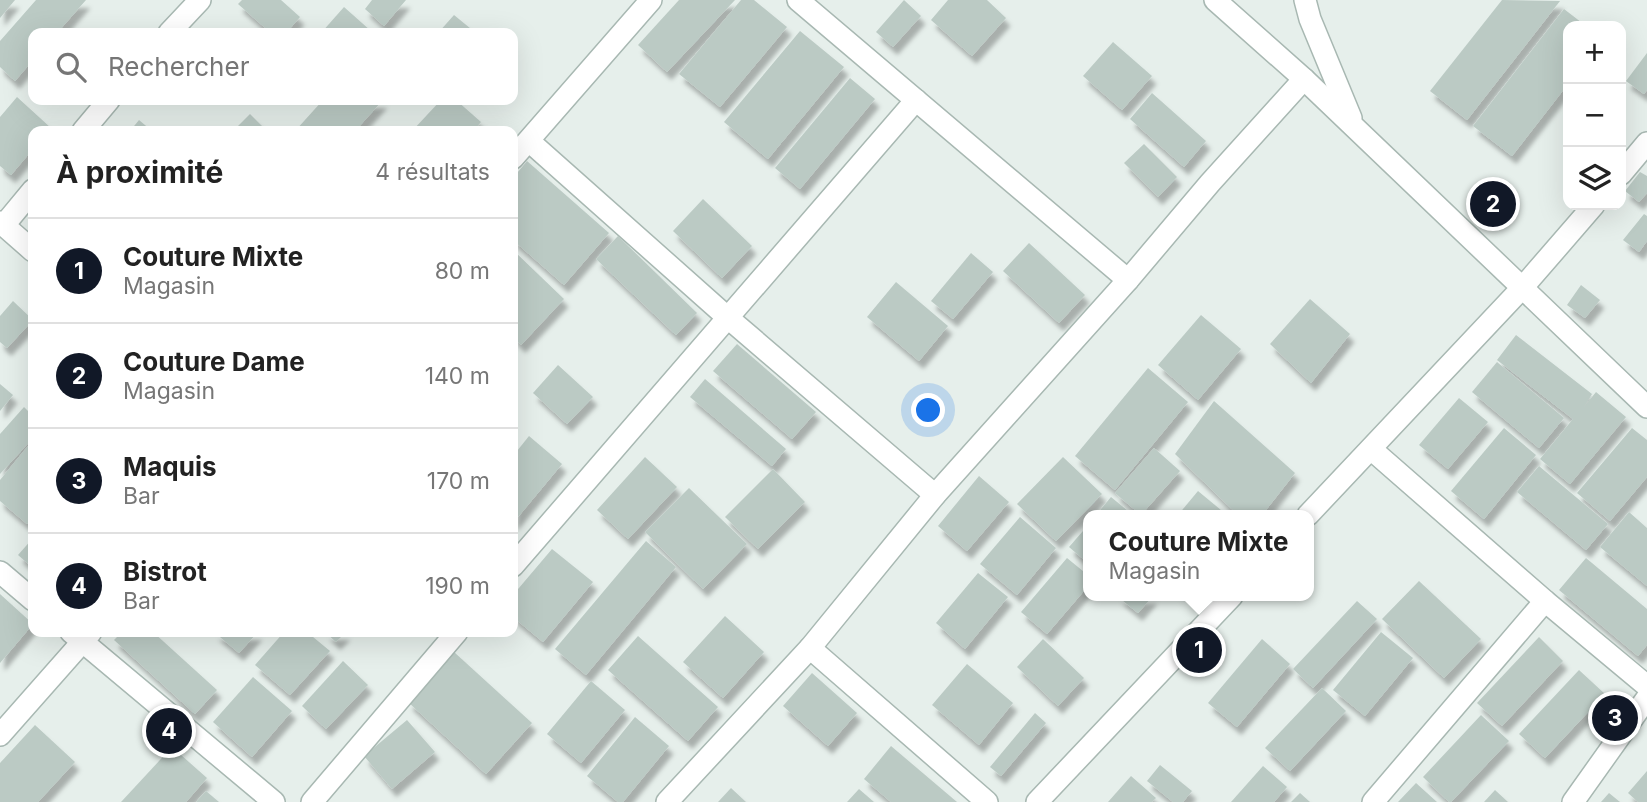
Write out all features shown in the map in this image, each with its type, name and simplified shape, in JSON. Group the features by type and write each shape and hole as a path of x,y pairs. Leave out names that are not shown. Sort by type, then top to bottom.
{"street":[{"path":"174,28 200,0"},
{"path":"518,153 651,0"},
{"path":"798,0 1128,281"},
{"path":"1215,0 1304,79 1647,407"},
{"path":"1305,0 1356,129"},
{"path":"667,802 810,648 934,495 1128,281 1210,183 1304,79"},
{"path":"518,560 916,100"},
{"path":"87,126 105,105"},
{"path":"529,141 727,317 934,495"},
{"path":"1626,168 1647,144"},
{"path":"28,195 2,223 28,246"},
{"path":"1313,510 1523,287 1590,210"},
{"path":"1371,449 1647,686"},
{"path":"0,572 28,596"},
{"path":"1037,802 1227,601"},
{"path":"1373,802 1545,601"},
{"path":"0,735 79,637"},
{"path":"83,637 274,802"},
{"path":"312,802 453,637"},
{"path":"810,648 987,802"},
{"path":"1573,802 1647,698"}],"building":[{"path":"0,0 15,0 0,18"},
{"path":"36,0 86,0 61,28 28,28 28,66 15,81 0,67 0,41"},
{"path":"242,0 281,0 300,17 290,28 265,28 238,4"},
{"path":"372,0 406,0 384,26 365,9"},
{"path":"679,0 735,0 667,72 638,45"},
{"path":"741,0 754,0 787,27 720,107 679,74"},
{"path":"904,0 921,16 893,47 876,32"},
{"path":"948,0 987,0 1006,18 972,56 931,20"},
{"path":"1502,0 1560,1 1467,120 1430,91"},
{"path":"344,7 368,28 325,28"},
{"path":"1564,9 1580,21 1563,21 1563,90 1512,156 1473,126"},
{"path":"454,15 470,28 442,28"},
{"path":"800,31 844,67 768,159 724,122"},
{"path":"1113,42 1152,76 1122,110 1083,76"},
{"path":"1647,53 1647,90 1644,94 1626,81"},
{"path":"850,78 875,99 800,189 775,168"},
{"path":"1152,93 1206,141 1184,167 1130,119"},
{"path":"17,97 49,126 28,126 28,155 11,175 0,166 0,117"},
{"path":"318,105 378,105 360,126 300,126"},
{"path":"436,105 462,105 481,122 477,126 417,126"},
{"path":"250,114 262,126 238,126"},
{"path":"139,120 146,126 134,126"},
{"path":"1144,144 1177,177 1158,197 1124,163"},
{"path":"527,161 609,233 564,285 518,244 518,172"},
{"path":"1640,172 1647,176 1647,193 1639,202 1626,190"},
{"path":"703,199 752,246 722,278 673,231"},
{"path":"1644,214 1647,216 1647,241 1639,252 1623,240"},
{"path":"618,236 697,313 676,335 596,259"},
{"path":"1029,243 1085,295 1059,323 1003,271"},
{"path":"971,253 993,272 953,319 931,301"},
{"path":"518,255 564,299 521,345 518,342"},
{"path":"896,282 948,326 919,361 867,317"},
{"path":"1581,285 1600,300 1585,318 1567,305"},
{"path":"1310,299 1350,334 1311,383 1270,344"},
{"path":"13,301 28,315 28,325 7,348 0,342 0,316"},
{"path":"1201,315 1241,349 1198,400 1158,365"},
{"path":"1516,335 1592,394 1584,407 1596,392 1626,417 1570,484 1540,459 1573,419 1497,360"},
{"path":"737,344 816,412 792,439 713,371"},
{"path":"1497,362 1564,418 1539,448 1472,392"},
{"path":"558,365 593,397 567,424 533,393"},
{"path":"1148,368 1188,402 1115,490 1075,456"},
{"path":"705,379 786,449 772,466 690,397"},
{"path":"0,384 13,395 0,411"},
{"path":"1459,398 1488,422 1448,469 1419,445"},
{"path":"1214,401 1295,473 1266,510 1233,510 1175,454"},
{"path":"24,407 28,411 28,443 0,474 0,434"},
{"path":"1504,428 1536,455 1484,519 1451,491"},
{"path":"1632,428 1647,440 1647,477 1610,521 1577,493"},
{"path":"529,436 562,464 518,517 518,450"},
{"path":"28,446 27,524 0,501 0,480"},
{"path":"1154,448 1180,471 1145,510 1135,510 1115,493"},
{"path":"645,457 677,487 628,539 597,510"},
{"path":"1063,457 1102,494 1086,510 1083,510 1083,513 1056,541 1017,504"},
{"path":"1539,466 1608,524 1586,550 1517,492"},
{"path":"773,469 805,502 758,549 725,517"},
{"path":"979,476 1009,502 967,551 938,526"},
{"path":"689,488 747,544 703,589 645,532"},
{"path":"1198,491 1221,510 1182,510"},
{"path":"1111,497 1127,510 1100,510"},
{"path":"1629,512 1647,528 1647,586 1600,547"},
{"path":"1020,517 1056,548 1017,595 980,564"},
{"path":"1083,531 1083,559 1069,547"},
{"path":"646,541 676,567 586,675 555,649"},
{"path":"28,544 28,564 18,555"},
{"path":"552,549 593,582 543,642 518,621 518,589"},
{"path":"1067,558 1083,571 1083,592 1047,634 1021,612"},
{"path":"1586,558 1647,609 1647,645 1638,656 1559,590"},
{"path":"978,573 1008,597 965,649 936,623"},
{"path":"1419,581 1481,639 1444,678 1382,619"},
{"path":"0,594 28,619 28,630 0,663"},
{"path":"1123,601 1149,601 1138,613"},
{"path":"1357,601 1377,619 1313,688 1293,669"},
{"path":"725,616 764,652 723,698 683,662"},
{"path":"1381,632 1413,658 1365,716 1333,690"},
{"path":"638,636 718,707 688,741 608,670"},
{"path":"117,637 159,637 217,690 195,714 114,640"},
{"path":"220,637 253,637 239,653"},
{"path":"280,637 313,637 330,651 290,695 255,665"},
{"path":"1539,637 1563,661 1502,726 1477,703"},
{"path":"1043,639 1084,678 1058,706 1017,667"},
{"path":"1262,639 1290,664 1237,727 1208,703"},
{"path":"454,652 532,723 486,774 408,702"},
{"path":"343,661 368,685 326,729 302,706"},
{"path":"967,664 1013,703 979,745 932,705"},
{"path":"1579,670 1605,694 1545,758 1519,734"},
{"path":"812,673 857,713 828,746 783,706"},
{"path":"253,677 292,711 252,757 213,722"},
{"path":"591,681 625,710 581,763 547,734"},
{"path":"1322,688 1346,711 1290,771 1265,748"},
{"path":"1035,713 1046,723 1001,776 990,767"},
{"path":"1481,715 1509,741 1449,802 1423,777"},
{"path":"635,717 669,746 623,802 618,802 587,776"},
{"path":"407,720 435,752 392,789 364,756"},
{"path":"35,725 75,762 38,802 0,802 0,763"},
{"path":"891,746 957,802 891,802 864,779"},
{"path":"172,747 207,778 186,802 121,802"},
{"path":"1160,765 1192,791 1183,802 1173,802 1147,781"},
{"path":"1263,766 1287,787 1274,802 1231,802"},
{"path":"1647,771 1647,802 1638,802 1628,793"},
{"path":"1131,776 1156,798 1152,802 1108,802"},
{"path":"1416,783 1437,802 1398,802"},
{"path":"731,788 746,802 718,802"},
{"path":"859,789 874,802 847,802"},
{"path":"1495,790 1508,802 1484,802"},
{"path":"206,791 219,802 196,802"},
{"path":"1300,793 1310,802 1291,802"},
{"path":"1609,793 1620,802 1601,802"}],"place":[{"name":"Couture Dame","path":"1493,204"},
{"name":"Couture Mixte","path":"1199,650"},
{"name":"Maquis","path":"1615,718"},
{"name":"Bistrot","path":"169,731"}]}
